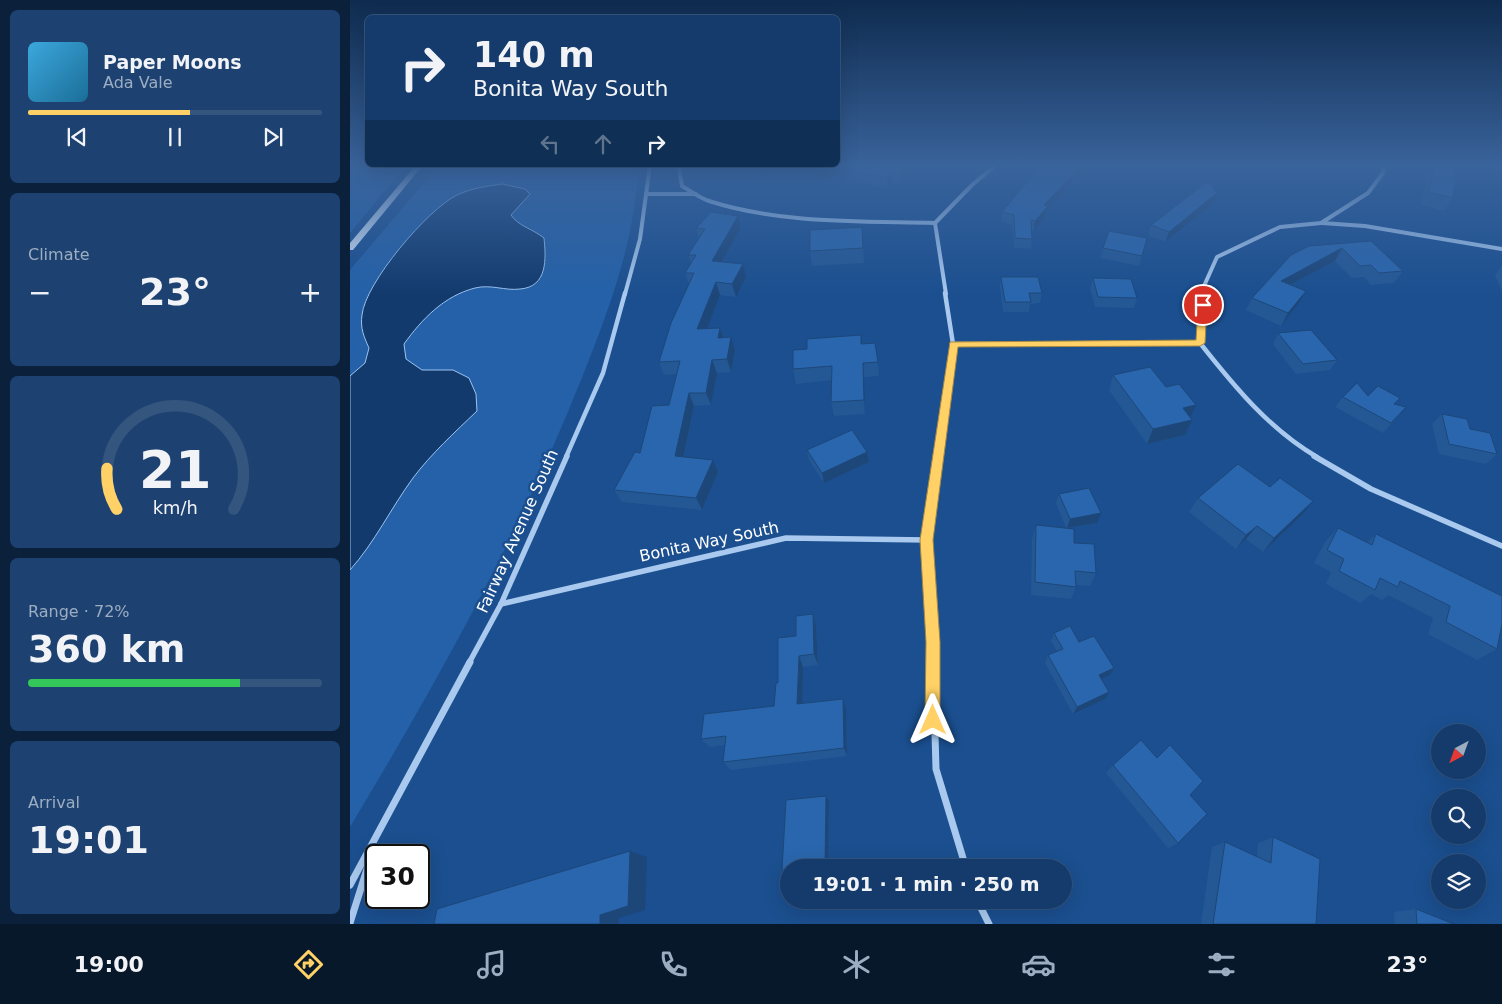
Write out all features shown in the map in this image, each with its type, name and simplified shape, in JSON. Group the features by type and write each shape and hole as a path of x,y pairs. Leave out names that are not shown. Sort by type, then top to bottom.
{"street":[{"path":"350,248 384,208"},
{"name":"Fairway Avenue South","path":"350,885 376,840 500,604 603,373 640,239 644,208"},
{"path":"745,208 780,215 841,220 935,223 949,208"},
{"path":"1321,223 1344,208"},
{"path":"935,223 953,344 926,540 933,642 933,720 936,769 963,859"},
{"path":"1502,249 1382,228 1321,223 1280,227 1217,257 1204,286 1200,343 1242,396 1300,447 1370,489 1502,546"},
{"path":"953,344 1200,343"},
{"name":"Bonita Way South","path":"500,604 786,538 926,540"},
{"path":"350,923 376,840"},
{"path":"982,909 989,924"}],"shaded area":[{"path":"350,208 370,208 350,233"},
{"path":"402,208 634,208 626,248 610,302 591,355 531,496 445,664 350,827 350,270"},
{"path":"439,208 517,208 511,215 514,219 544,238 545,262 540,277 536,283 529,287 514,289 481,287 453,297 426,317 404,344 406,359 422,370 453,370 469,378 476,394 477,411 420,469 350,570 350,376 365,363 369,348 362,328 362,315 374,285 386,267 400,248"}],"building":[{"path":"1005,208 1046,208 1035,221 1031,220 1032,239 1015,238 1014,215 1002,212"},
{"path":"1173,208 1198,208 1169,232 1151,225"},
{"path":"711,212 738,216 712,261 743,264 732,284 716,282 697,329 720,328 718,338 731,337 727,359 712,360 706,393 689,393 675,456 713,460 696,498 614,490 635,452 640,453 652,406 669,405 680,361 659,362 671,323 694,273 685,273 696,255 688,255 705,229 696,228"},
{"path":"862,227 863,248 810,251 810,230"},
{"path":"1109,231 1147,238 1142,256 1103,248"},
{"path":"1371,241 1403,271 1379,273 1371,265 1360,266 1342,248 1281,281 1306,291 1288,313 1252,298 1291,255 1309,246"},
{"path":"1001,277 1038,277 1042,293 1029,293 1031,302 1005,302"},
{"path":"1093,278 1131,279 1137,298 1098,297"},
{"path":"1311,330 1337,360 1303,364 1278,333"},
{"path":"861,335 861,344 875,343 878,362 863,363 864,400 831,402 832,366 793,369 793,350 807,349 807,339"},
{"path":"1150,367 1166,387 1179,384 1196,405 1183,408 1192,420 1153,429 1113,375"},
{"path":"1357,383 1368,396 1378,386 1400,398 1394,404 1406,407 1391,423 1343,397"},
{"path":"1442,414 1467,419 1470,429 1490,433 1497,454 1449,444"},
{"path":"852,430 867,452 822,473 807,450"},
{"path":"1238,464 1270,487 1280,478 1313,501 1274,538 1257,526 1246,535 1198,498"},
{"path":"1089,488 1101,513 1070,519 1059,494"},
{"path":"1036,525 1074,529 1074,543 1094,544 1096,573 1075,571 1076,587 1035,582"},
{"path":"1338,528 1372,545 1376,534 1502,596 1502,624 1497,649 1446,622 1450,606 1400,581 1398,587 1380,578 1375,590 1339,571 1344,559 1327,550"},
{"path":"813,614 814,654 799,656 797,704 843,699 844,748 723,762 726,736 701,739 704,714 774,706 776,683 778,683 778,638 796,636 796,616"},
{"path":"1070,626 1079,642 1094,636 1114,668 1099,675 1109,692 1077,707 1048,655 1063,649 1054,633"},
{"path":"1141,740 1157,758 1170,745 1203,781 1190,795 1207,814 1178,843 1113,765"},
{"path":"826,796 825,859 783,859 786,800"},
{"path":"1273,837 1320,859 1316,924 1213,924 1225,842 1271,863"},
{"path":"630,851 628,906 600,915 600,924 434,924 437,909"},
{"path":"1416,909 1454,924 1417,924"}],"route":[{"path":"933,720 933,642 926,540 953,344 1200,343 1203,305"}]}
